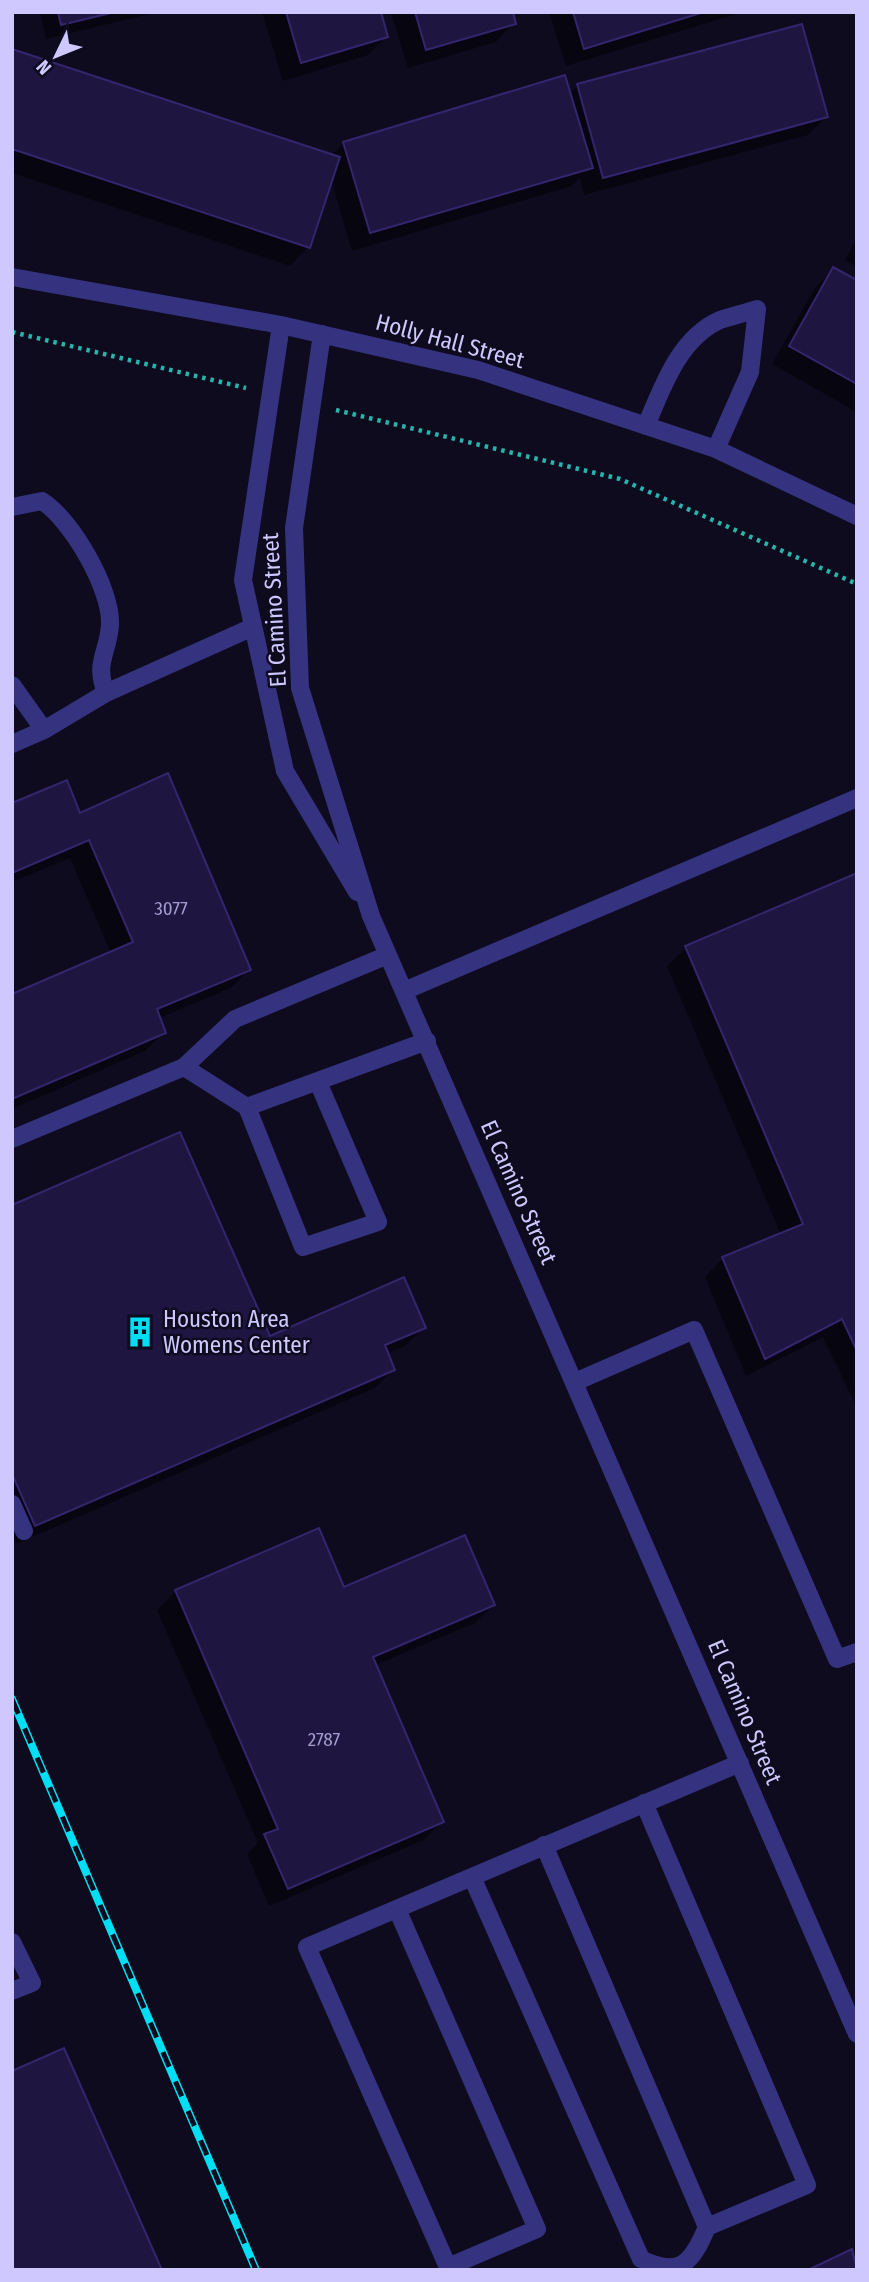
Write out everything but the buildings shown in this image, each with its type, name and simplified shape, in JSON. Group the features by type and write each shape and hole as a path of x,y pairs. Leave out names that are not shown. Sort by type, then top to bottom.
{"street":[{"name":"Holly Hall Street","path":"12,277 281,325 478,370 716,449 857,516"},
{"path":"646,426 668,373 689,345 718,321 757,309 750,372 716,449"},
{"path":"281,325 243,580 285,771 371,916"},
{"name":"El Camino Street","path":"323,334 294,528 300,688 371,916 857,2034"},
{"path":"12,507 42,501 55,509 81,542 108,606 110,625 99,675 106,693"},
{"path":"12,744 44,730 106,693 253,627"},
{"path":"12,685 44,730"},
{"path":"404,991 857,798"},
{"path":"12,1139 184,1067 235,1019 388,955"},
{"path":"247,1107 427,1041"},
{"path":"184,1067 247,1107 303,1247 378,1222 318,1082"},
{"path":"575,1381 695,1330 837,1660 857,1652"},
{"path":"12,1504 24,1531"},
{"path":"397,1909 537,2229 444,2268 307,1947 740,1763"},
{"path":"644,1803 807,2185 707,2227"},
{"path":"472,1877 640,2259 657,2267 677,2268 696,2255 707,2227 544,1845"},
{"path":"12,1941 32,1983 12,1991"}],"path":[{"path":"12,332 270,394"},
{"path":"312,404 620,480 857,584"}],"railway":[{"path":"12,1699 256,2270"}],"place":[{"name":"Houston Area Womens Center","path":"140,1332"}]}
